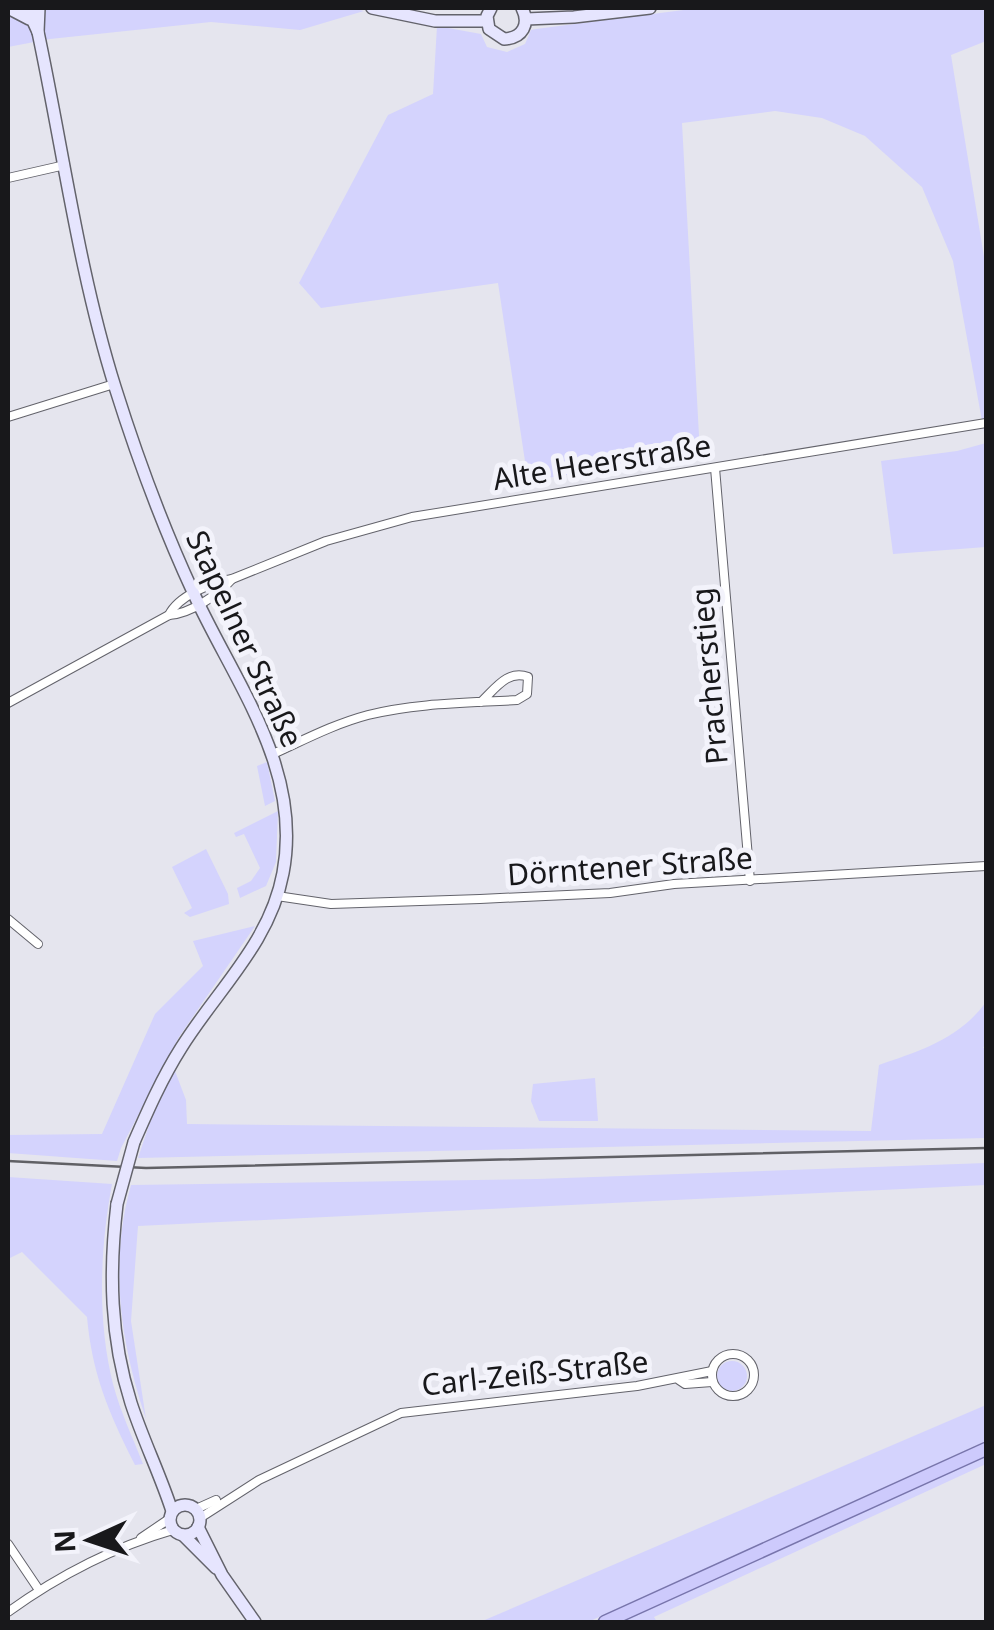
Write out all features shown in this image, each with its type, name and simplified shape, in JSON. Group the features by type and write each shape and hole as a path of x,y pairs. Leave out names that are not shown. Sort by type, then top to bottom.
{"main road":[{"path":"605,1622 986,1448"}],"street":[{"path":"8,8 28,13"},
{"name":"Stapelner Straße","path":"39,8 38,32 114,384 142,472 196,599 273,754 287,824 278,896 260,936 181,1047 134,1142 117,1204 110,1284 113,1323 130,1400 159,1471 184,1519 254,1622"},
{"path":"372,8 435,21 487,21"},
{"path":"491,8 487,21 493,34 511,39 522,32 524,13 574,17 650,8"},
{"name":"Stapelner Straße","path":"28,13 38,32"},
{"path":"8,178 65,164"},
{"path":"8,417 114,384"},
{"name":"Alte Heerstraße","path":"8,703 169,615 177,615 196,599 223,590 232,579 326,541 412,517 986,423"},
{"name":"Pracherstieg","path":"715,468 750,881"},
{"path":"273,754 332,726 370,714 417,706 517,700 527,694 528,677 519,673 509,675 481,702"},
{"name":"Dörntener Straße","path":"278,896 360,904 610,893 664,885 986,866"},
{"path":"8,919 38,944"},
{"path":"736,1354 751,1364 754,1376 748,1390 735,1396 722,1394 712,1382 712,1372 723,1356 736,1354"},
{"name":"Carl-Zeiß-Straße","path":"8,1612 39,1590 401,1413 678,1380 712,1372"},
{"name":"Carl-Zeiß-Straße","path":"678,1380 685,1384 712,1382"},
{"path":"8,1544 39,1590"}],"shaded area":[{"path":"8,8 364,11 300,30 211,22 8,47"},
{"path":"699,8 986,8 986,41 951,55 986,269 986,443 953,261 922,187 865,136 822,118 775,111 682,123 700,454 528,481 498,283 321,308 299,283 388,115 433,94 437,26 481,34 487,47 507,52 525,44 531,30"},
{"path":"986,443 986,547 893,554 881,461"},
{"path":"267,762 275,801 265,806 257,766"},
{"path":"278,811 276,862 266,886 240,898 237,888 251,881 260,868 244,834 236,837 234,833"},
{"path":"206,849 229,904 190,917 184,913 192,908 172,867"},
{"path":"255,926 179,1037 117,1161 8,1153 8,1135 102,1134 155,1014 203,966 193,941"},
{"path":"986,1002 986,1138 138,1158 156,1104 175,1071 186,1100 187,1124 871,1131 879,1065 952,1034"},
{"path":"595,1078 598,1121 539,1121 531,1101 533,1084"},
{"path":"986,1163 986,1185 138,1226 131,1321 146,1419 137,1390 124,1332 119,1273 131,1185 537,1179"},
{"path":"8,1177 112,1184 103,1259 104,1335 116,1394 143,1464 135,1465 109,1408 97,1374 87,1317 22,1252 10,1258"},
{"path":"732,1361 743,1365 747,1376 743,1387 732,1391 721,1387 717,1376 721,1365"},
{"path":"986,1405 986,1441 588,1622 480,1622"},
{"path":"986,1455 986,1464 654,1617 657,1622 621,1622 765,1554"}],"railway":[{"path":"8,1161 146,1168 986,1148"}]}
